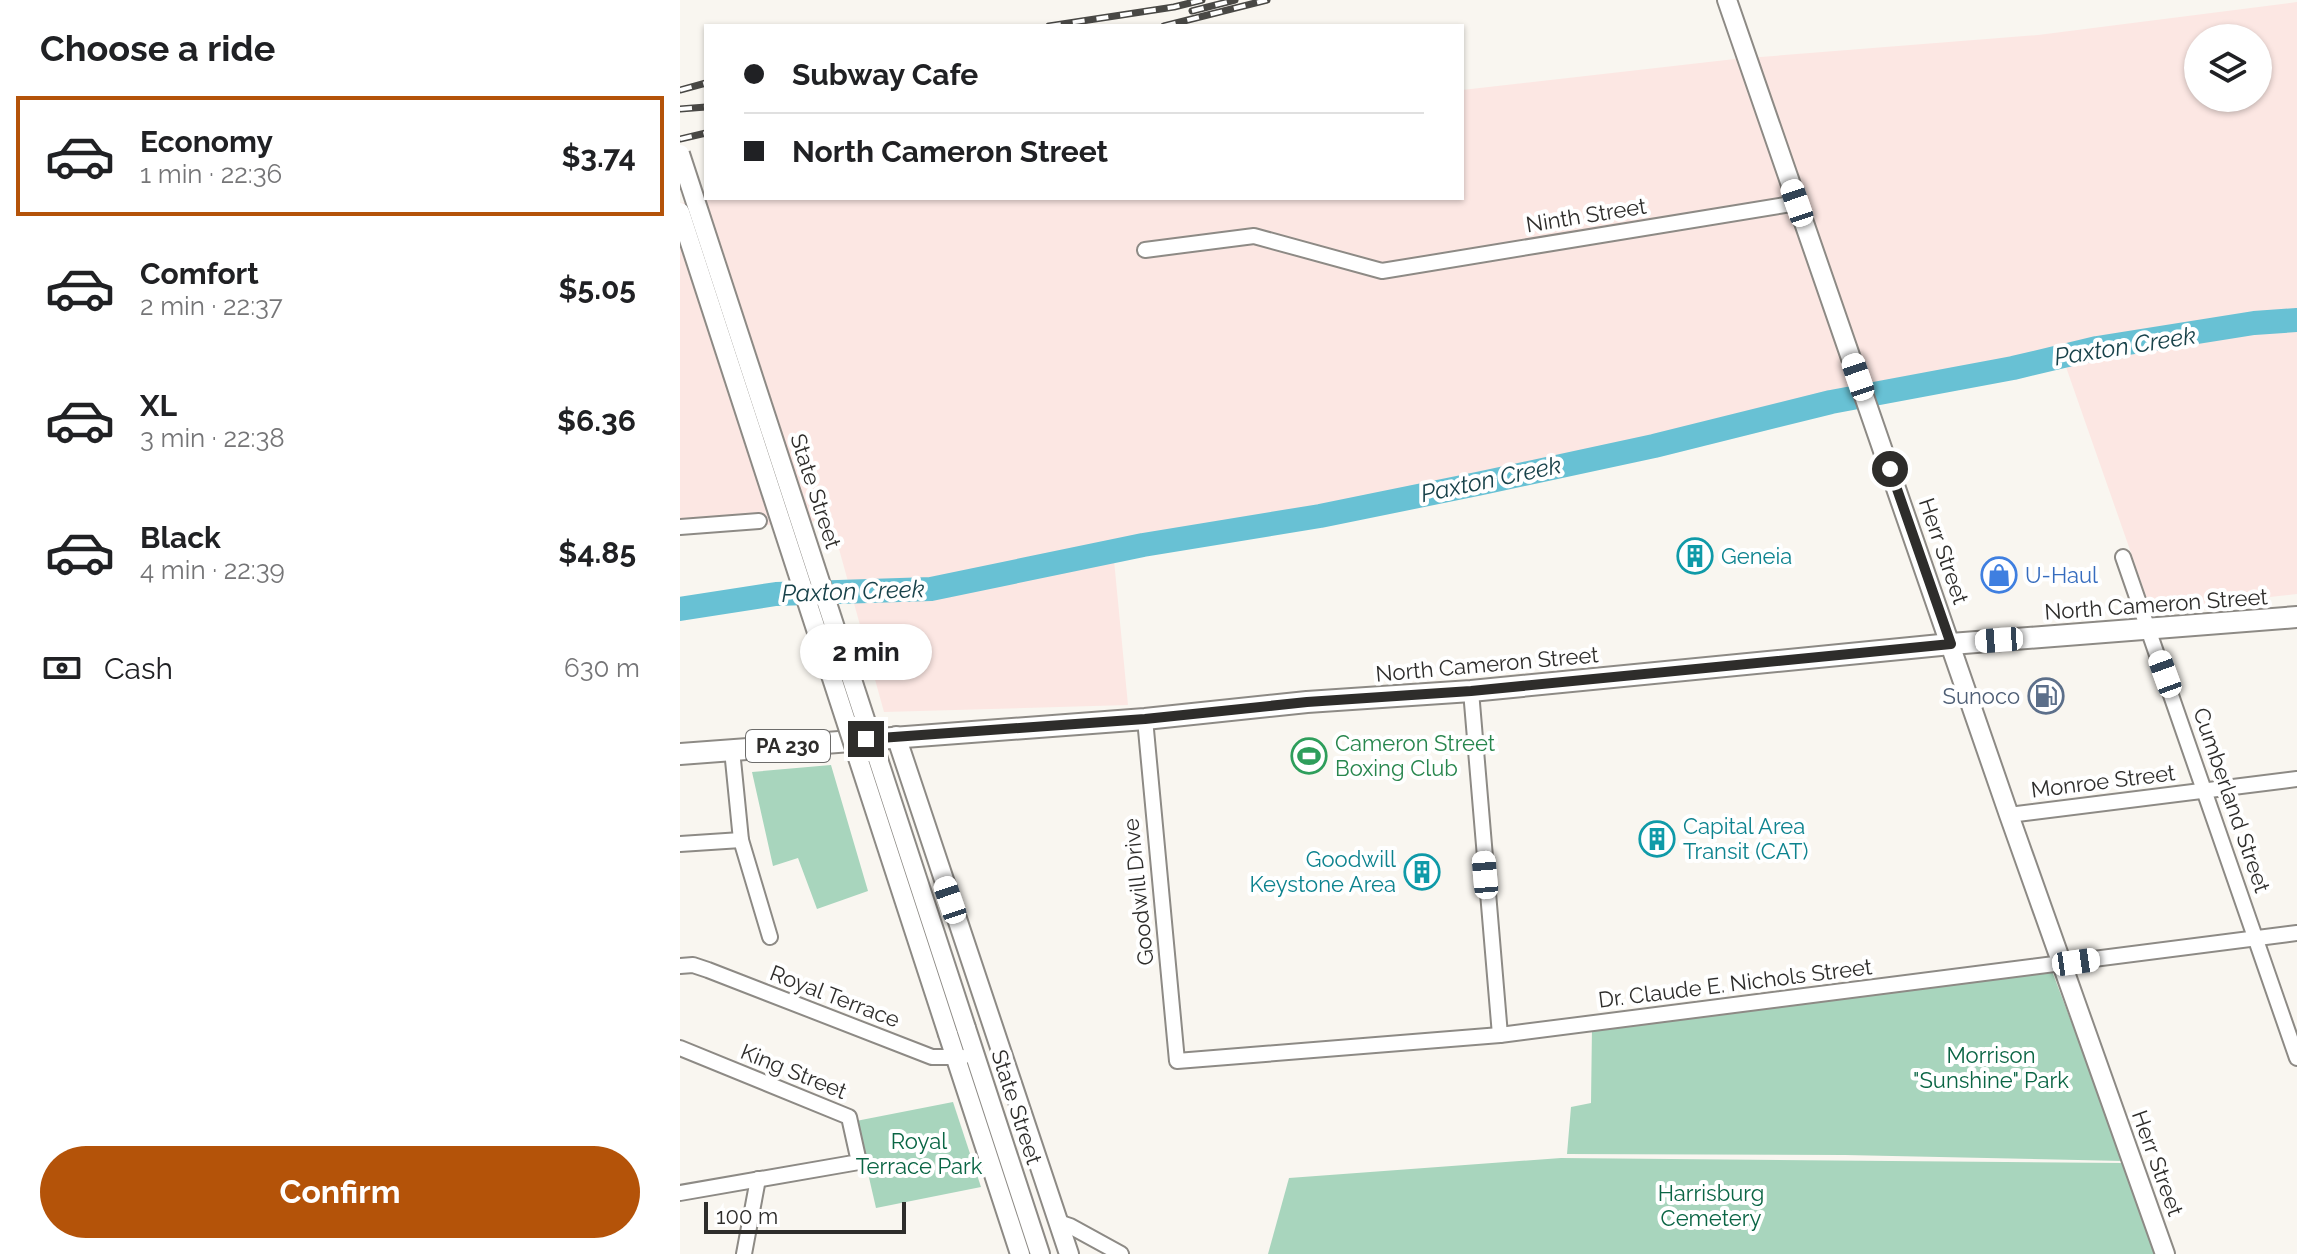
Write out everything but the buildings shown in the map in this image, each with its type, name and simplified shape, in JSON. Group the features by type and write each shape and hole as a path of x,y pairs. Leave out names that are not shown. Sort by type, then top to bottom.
{"highway":[{"name":"North Cameron Street","path":"680,754 1145,719 1951,644 2297,617"}],"main road":[{"name":"Herr Street","path":"1727,0 2009,815 2165,1254"},
{"name":"State Street","path":"680,154 1040,1254"},
{"name":"State Street","path":"680,212 1020,1254"},
{"name":"State Street","path":"896,736 1069,1254"}],"street":[{"name":"Ninth Street","path":"1145,250 1254,236 1382,271 1797,203"},
{"path":"680,527 759,521"},
{"name":"Cumberland Street","path":"2123,557 2297,1058"},
{"path":"1471,691 1500,1035"},
{"name":"Goodwill Drive","path":"1145,719 1177,1061"},
{"path":"732,750 741,840 770,937"},
{"name":"Monroe Street","path":"2009,815 2297,779"},
{"path":"680,844 741,840"},
{"name":"Dr. Claude E. Nichols Street","path":"1177,1061 1500,1035 2297,933"},
{"name":"Royal Terrace","path":"680,966 693,965 708,970 932,1057 975,1056"},
{"name":"King Street","path":"680,1048 849,1117 859,1162 758,1179"},
{"path":"680,1193 758,1179 744,1254"},
{"path":"1058,1222 1121,1254"}],"shaded area":[{"path":"2297,2 2297,594 2151,610 2066,367 1113,550 1128,705 884,712 831,520 680,532 680,203 704,200 1464,200 1464,90 1735,59 2038,35"}],"green space":[{"path":"831,765 868,891 817,909 798,858 773,866 752,772"},
{"name":"Morrison \"Sunshine\" Park","path":"2052,971 2124,1161 1845,1155 1567,1154 1571,1107 1591,1103 1592,1026 1802,1004"},
{"name":"Royal Terrace Park","path":"953,1102 981,1187 876,1208 856,1121"},
{"name":"Harrisburg Cemetery","path":"1561,1158 2123,1163 2154,1254 1268,1254 1289,1178"}],"waterway":[{"name":"Paxton Creek","path":"680,609 776,594 931,589 1143,545 1320,516 1482,483 1654,446 1831,402 2013,368 2097,348 2254,323 2297,320"}],"railway":[{"path":"1062,24 1202,0"},
{"path":"1192,11 1235,0"},
{"path":"1172,24 1267,0"},
{"path":"680,90 704,84"},
{"path":"680,109 704,107"},
{"path":"680,139 704,133"}],"place":[{"name":"Geneia","path":"1695,556"},
{"name":"U-Haul","path":"1999,575"},
{"name":"Sunoco","path":"2046,696"},
{"name":"Cameron Street Boxing Club","path":"1309,756"},
{"name":"Capital Area Transit (CAT)","path":"1657,839"},
{"name":"Goodwill Keystone Area","path":"1422,872"}],"route":[{"path":"866,739 1471,691 1951,644 1890,469"}]}
